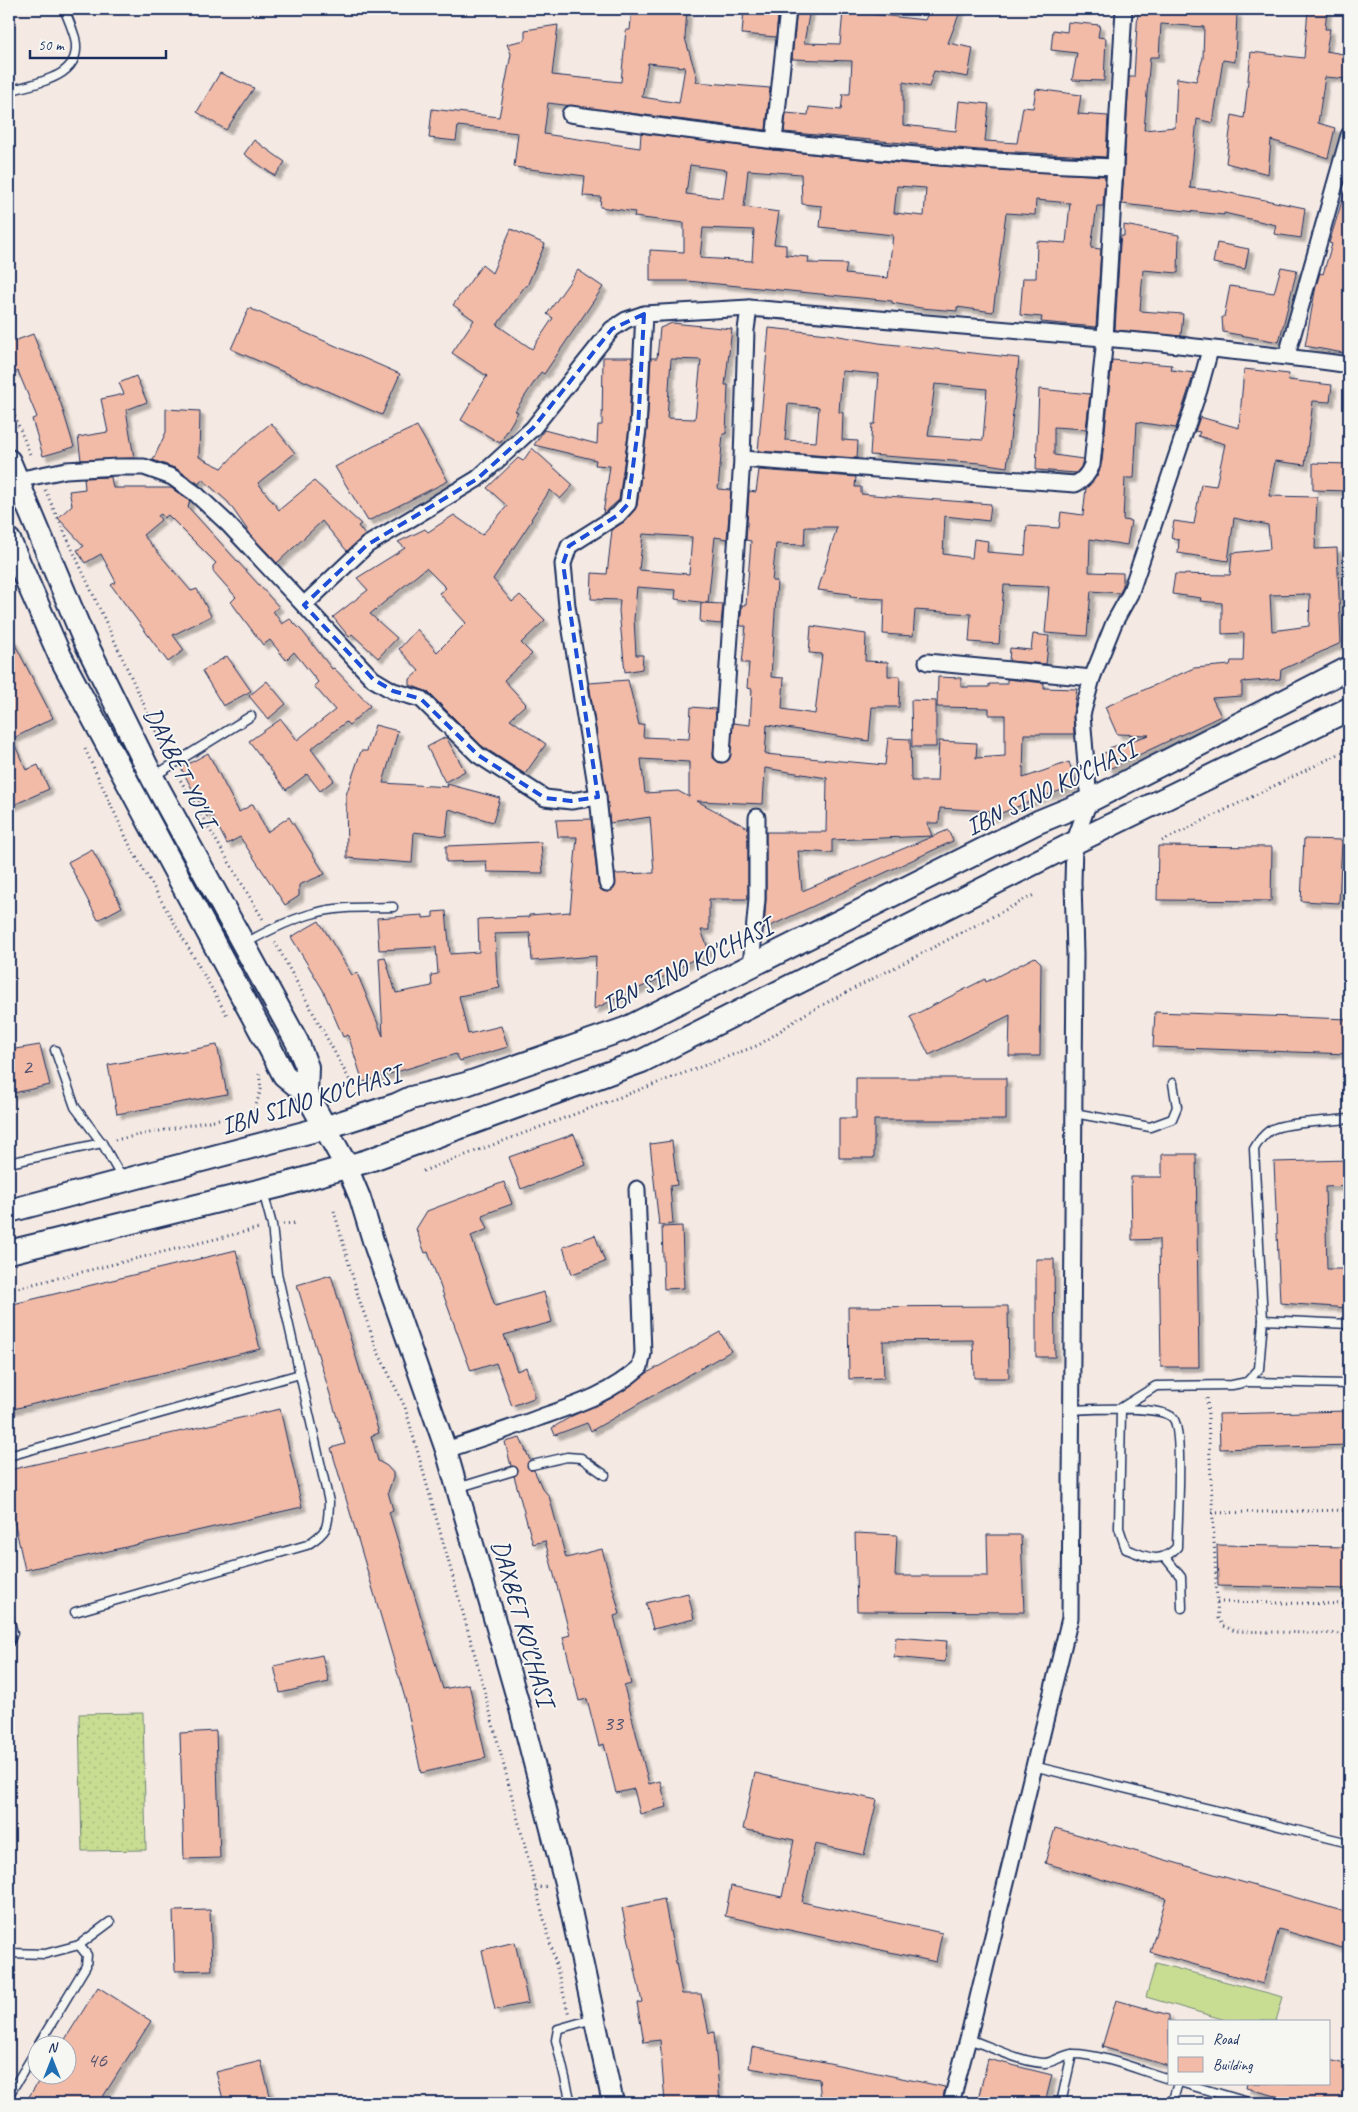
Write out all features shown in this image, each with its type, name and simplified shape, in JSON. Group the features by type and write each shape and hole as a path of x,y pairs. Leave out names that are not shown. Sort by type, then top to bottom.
{"main road":[{"name":"DAXBET YO'LI","path":"13,470 83,637 152,777 297,1042 307,1067 306,1092"},
{"path":"9,540 60,656 266,1042 284,1075 306,1092 347,1167"},
{"name":"IBN SINO KO'CHASI","path":"9,1211 327,1128 396,1105 411,1098 466,1084 625,1029 1038,822 1089,801 1349,668"},
{"path":"9,1252 347,1167 487,1119 642,1061 1074,843 1349,709"},
{"name":"DAXBET KO'CHASI","path":"347,1167 360,1198 375,1247 446,1450 457,1488 540,1782 613,2103"}],"street":[{"path":"774,141 788,9"},
{"path":"742,459 1075,484 1089,473 1092,465 1105,338 1124,9"},
{"path":"570,114 774,141 1036,164 1115,167"},
{"path":"1287,356 1349,135"},
{"path":"304,605 367,544 477,479 532,428 612,329 626,320 644,314 749,308 1162,343 1210,350 1287,356 1349,365"},
{"path":"722,754 742,459 746,330 749,308"},
{"path":"607,882 598,797 567,606 564,564 569,546 618,515 628,504 638,429 644,314"},
{"path":"951,2103 1070,1618 1074,843 1089,801 1082,715 1092,678 1114,623 1130,594 1199,390 1210,350"},
{"path":"13,470 144,467 172,478 196,494 373,679 392,691 421,699 478,755 509,777 545,798 571,801 598,797"},
{"path":"927,662 1092,678"},
{"path":"751,966 757,899 757,817"},
{"path":"446,1450 599,1396 627,1379 640,1368 642,1353 637,1189"}],"lane":[{"path":"9,91 60,75 71,67 76,56 75,39 64,9"},
{"path":"152,777 251,716"},
{"path":"244,944 269,930 316,913 352,908 393,907"},
{"path":"55,1050 76,1107 102,1143 124,1181"},
{"path":"1074,1113 1150,1126 1172,1119 1177,1106 1173,1084"},
{"path":"1247,1382 1259,1369 1263,1320 1254,1149 1260,1139 1270,1130 1284,1126 1349,1119"},
{"path":"9,1163 102,1143"},
{"path":"74,1612 307,1545 322,1535 328,1524 330,1502 277,1273 272,1225 263,1188"},
{"path":"1263,1320 1349,1324"},
{"path":"9,1456 300,1374"},
{"path":"1121,1408 1156,1386 1232,1385 1247,1382 1349,1384"},
{"path":"1072,1410 1121,1408 1165,1412 1173,1418 1176,1425 1179,1462 1177,1547 1166,1557 1155,1559 1126,1549 1121,1539 1119,1528 1121,1408"},
{"path":"532,1465 567,1457 581,1458 605,1475"},
{"path":"457,1488 513,1471"},
{"path":"1166,1557 1181,1577 1182,1608"},
{"path":"9,1618 13,1633 9,1643"},
{"path":"1033,1766 1349,1843"},
{"path":"9,1953 45,1954 80,1945 110,1922"},
{"path":"45,2034 86,1966 87,1955 80,1945"},
{"path":"571,2103 556,2040 558,2029 595,2018"},
{"path":"968,2039 1027,2060 1042,2063 1053,2062 1072,2054 1098,2058 1168,2079"},
{"path":"1061,2103 1072,2054"},
{"path":"9,2095 28,2063"},
{"path":"1172,2103 1178,2084"},
{"path":"1186,2084 1250,2103"}],"path":[{"path":"82,743 130,846 229,1018"},
{"path":"1162,841 1349,749"},
{"path":"423,1172 759,1045 805,1014 1034,895"},
{"path":"102,1143 254,1112 262,1089 258,1069"},
{"path":"334,1211 377,1350 405,1407 476,1659 571,2025"},
{"path":"9,1290 272,1225 295,1223"},
{"path":"1206,1386 1218,1618 1223,1626 1235,1631 1349,1634"},
{"path":"1212,1514 1349,1510"},
{"path":"1217,1602 1349,1604"}],"highlighted area":[{"path":"644,314 638,429 628,504 618,515 569,546 563,564 598,797 571,801 545,798 509,777 478,755 421,699 393,691 373,679 304,605 367,545 477,479 533,428 612,329"}],"green space":[{"path":"143,1713 146,1850 82,1851 79,1714"},
{"path":"1156,1963 1283,1997 1276,2020 1226,2020 1146,1997"}],"building":[{"path":"632,9 687,9 685,38 697,78 696,82 770,88 766,130 548,103 544,134 640,148 641,133 773,150 909,164 1105,176 1103,206 1097,206 1091,248 1101,249 1096,327 1041,322 1042,317 1020,315 1023,278 1036,278 1037,241 1066,243 1070,203 1036,200 1035,215 1006,213 993,312 957,307 957,311 921,308 892,303 892,301 687,281 650,281 650,250 684,252 684,223 634,217 635,212 600,207 601,197 583,196 585,176 514,167 518,133 458,126 456,141 429,138 432,109 499,117 511,54 507,44 525,40 525,30 558,25 552,75 621,82 626,30 630,30","holes":["648,63 685,67 679,103 642,97","690,165 727,170 723,198 686,194","748,170 801,174 802,204 822,206 820,227 893,235 888,278 845,274 847,264 808,263 809,257 786,255 786,245 774,244 779,212 744,207","897,186 926,188 924,216 894,213","703,228 754,230 752,261 700,258"]},
{"path":"744,9 779,9 776,37 742,34"},
{"path":"797,9 810,9 804,43 840,44 843,11 925,20 930,9 961,9 948,43 973,48 968,77 934,71 929,87 903,82 903,125 956,131 959,101 989,104 985,141 1017,143 1023,107 1033,108 1036,89 1081,95 1078,114 1108,116 1106,157 979,150 784,132 786,113 808,115 809,107 841,110 843,94 850,94 852,61 792,59"},
{"path":"1138,9 1176,9 1237,13 1235,62 1223,60 1213,123 1197,119 1190,188 1220,191 1305,208 1301,238 1274,234 1276,225 1224,213 1224,215 1122,204 1129,77 1134,77","holes":["1161,24 1204,27 1203,58 1196,81 1177,78 1175,127 1144,130 1150,57 1159,57"]},
{"path":"1308,9 1327,9 1325,29 1330,29 1326,51 1349,55 1349,79 1325,77 1318,123 1335,128 1328,158 1271,140 1268,174 1226,163 1232,115 1244,118 1251,52 1304,58"},
{"path":"1068,22 1100,25 1098,37 1106,38 1104,81 1072,80 1077,53 1051,50 1053,30 1067,32"},
{"path":"220,73 254,88 226,130 197,112"},
{"path":"254,140 285,162 275,176 244,154"},
{"path":"1346,188 1349,188 1349,354 1305,346 1316,286 1320,273 1323,274 1332,244 1329,243"},
{"path":"1124,225 1179,235 1178,273 1143,270 1140,311 1183,314 1181,336 1115,330 1120,244 1121,236 1124,236"},
{"path":"511,229 545,244 527,286 525,286 497,325 532,349 553,318 547,314 578,270 603,287 544,374 541,372 515,411 518,412 500,443 461,420 487,376 452,353 474,320 453,305 482,265 492,273"},
{"path":"1217,243 1249,249 1245,269 1213,263"},
{"path":"1281,267 1297,270 1279,342 1223,332 1222,317 1224,317 1230,286 1274,293"},
{"path":"249,308 400,374 382,415 231,349"},
{"path":"672,323 732,329 725,385 728,385 726,434 723,434 718,489 731,490 727,539 715,537 708,603 675,599 676,590 637,587 634,619 636,655 643,655 642,669 625,672 619,611 620,600 591,599 592,573 607,574 612,530 625,521 637,506 647,430 651,358 657,358 660,328","holes":["671,359 701,360 695,419 667,418","643,534 692,537 689,574 639,570"]},
{"path":"769,328 828,334 879,343 1019,358 1007,467 981,463 870,455 872,424 875,424 879,374 842,371 839,412 843,413 842,440 858,441 857,458 758,451","holes":["935,384 987,389 983,440 928,436","788,404 819,407 816,442 785,440"]},
{"path":"33,334 61,404 74,447 43,456 32,419 37,417 18,371 15,373 9,357 9,343"},
{"path":"603,357 632,357 629,428 619,500 603,514 610,466 595,465 596,460 534,445 544,430 597,444 598,425 602,425"},
{"path":"1112,360 1172,365 1171,370 1194,373 1176,428 1137,422 1134,478 1125,478 1123,520 1131,521 1127,545 1090,539 1089,572 1123,573 1123,585 1120,593 1091,591 1087,636 1045,633 1049,587 1004,585 999,644 969,642 971,614 915,610 913,636 883,634 884,599 850,597 850,594 818,590 837,527 805,527 804,545 776,544 772,581 777,581 771,677 784,678 782,709 815,714 822,654 809,653 811,626 866,634 865,661 888,662 888,676 900,676 899,707 872,707 869,741 767,725 765,754 885,765 888,738 910,739 911,781 937,781 939,741 977,743 976,758 1005,756 1005,715 989,715 989,708 937,707 938,677 961,678 961,687 989,687 989,684 1007,684 1007,679 1044,683 1044,688 1077,689 1073,715 1074,734 1024,734 1023,778 1069,762 1077,785 989,818 990,811 940,808 939,823 927,823 932,836 832,840 832,853 798,851 802,891 948,830 953,841 764,929 766,832 826,832 827,778 765,768 763,804 697,801 748,828 748,899 709,899 709,930 701,930 709,951 674,970 674,972 594,1009 596,956 532,961 530,933 495,934 497,976 500,988 459,996 468,1034 501,1026 508,1047 460,1061 456,1054 363,1082 348,1035 343,1037 323,990 291,937 319,921 352,975 357,973 383,1036 379,958 385,957 396,993 432,986 431,975 438,974 436,947 379,950 377,918 423,915 423,918 433,917 433,912 446,911 450,954 479,952 478,919 529,917 529,915 570,912 577,837 558,837 556,820 591,819 598,884 603,891 608,892 615,887 615,874 654,873 650,817 610,823 589,683 628,680 639,725 644,724 643,737 689,739 691,707 716,709 713,758 721,763 729,760 733,723 750,725 752,689 747,688 749,663 742,663 746,626 740,626 742,605 746,605 751,541 746,540 749,491 756,492 759,470 856,477 855,487 861,487 861,494 991,504 989,521 945,516 943,554 972,558 974,539 988,541 987,552 1025,555 1027,526 1059,528 1061,512 1083,515 1086,488 1097,476 1102,461","holes":["641,759 689,762 689,797 678,791 645,793"]},
{"path":"1244,369 1289,374 1288,380 1332,385 1330,402 1313,401 1305,465 1275,461 1269,496 1317,497 1315,549 1337,548 1341,643 1281,670 1280,679 1242,682 1242,696 1212,698 1221,716 1109,769 1101,754 1111,751 1109,748 1149,735 1117,734 1105,707 1194,668 1230,665 1231,661 1243,661 1244,633 1222,634 1222,603 1200,601 1201,598 1172,594 1175,574 1230,575 1232,553 1270,549 1268,525 1234,518 1228,561 1178,553 1179,540 1171,538 1174,521 1194,524 1201,484 1216,486 1225,444 1198,436 1200,432 1195,431 1200,417 1239,428","holes":["1310,594 1309,626 1272,631 1270,595"]},
{"path":"136,376 147,402 126,410 134,458 81,460 78,437 108,432 101,399 124,394 119,383"},
{"path":"1039,389 1090,394 1086,429 1054,427 1054,455 1083,459 1081,467 1076,473 1036,470"},
{"path":"166,409 200,411 199,457 222,468 241,448 271,423 295,453 258,483 279,510 314,481 361,524 358,526 365,535 347,551 322,521 277,563 253,538 228,502 202,479 199,484 177,469 153,460 166,432"},
{"path":"417,426 448,481 368,521 335,467"},
{"path":"532,448 573,485 560,499 550,490 493,579 512,602 520,595 545,620 521,643 532,654 504,680 526,704 510,719 546,744 525,774 482,746 428,692 410,685 410,679 419,671 399,649 417,629 437,652 466,623 439,593 446,588 426,568 370,614 397,638 378,658 352,634 349,637 333,617 368,590 357,578 405,548 398,542 425,529 428,532 454,515 482,535 507,506 487,488 518,458 523,461"},
{"path":"1313,463 1349,464 1349,491 1313,490"},
{"path":"111,477 113,488 171,488 190,501 188,507 279,607 273,611 282,624 290,619 303,632 332,669 334,668 370,706 349,725 346,722 311,749 334,780 320,791 307,774 286,790 249,741 281,719 297,740 335,710 314,686 318,682 294,652 286,660 270,640 263,645 231,602 236,597 213,571 213,566 216,563 168,515 164,518 161,514 158,516 161,520 143,535 191,591 197,589 211,616 173,635 184,650 168,662 111,585 116,582 101,554 85,563 77,550 84,546 58,518 72,505 69,491 85,489 84,478"},
{"path":"701,603 723,604 721,624 700,622"},
{"path":"9,633 53,718 12,739 26,770 38,765 49,789 9,807"},
{"path":"1033,634 1049,636 1046,664 1009,661 1010,648 1031,650"},
{"path":"227,656 251,691 223,706 202,671"},
{"path":"267,681 286,704 268,719 249,696"},
{"path":"911,700 936,701 936,747 912,747"},
{"path":"375,725 398,731 383,783 448,787 447,784 500,798 493,822 449,809 446,836 414,832 412,863 347,858 346,795 361,751 367,751"},
{"path":"446,737 465,771 445,782 427,747"},
{"path":"208,753 239,812 253,804 267,832 289,817 325,874 299,885 299,896 285,905 240,837 227,844 212,815 207,817 181,768"},
{"path":"1304,839 1342,840 1339,903 1301,901"},
{"path":"541,842 543,873 487,872 486,861 446,862 446,846"},
{"path":"1158,846 1272,847 1271,901 1157,900"},
{"path":"92,849 122,907 98,920 68,862"},
{"path":"1035,957 1041,963 1040,1056 1009,1056 1010,1015 929,1055 910,1017 985,979 986,982"},
{"path":"1155,1012 1349,1019 1349,1054 1153,1047"},
{"path":"40,1045 50,1085 9,1094 9,1050"},
{"path":"217,1045 227,1094 117,1114 108,1065"},
{"path":"856,1078 1006,1078 1006,1120 874,1120 874,1158 839,1158 839,1118 856,1118"},
{"path":"574,1134 586,1165 521,1189 509,1157"},
{"path":"672,1141 677,1185 670,1186 673,1224 659,1225 650,1144"},
{"path":"1162,1154 1196,1154 1199,1367 1161,1367 1159,1239 1132,1240 1131,1177 1162,1177"},
{"path":"1349,1160 1349,1186 1325,1187 1327,1269 1349,1269 1349,1308 1280,1303 1274,1162"},
{"path":"504,1182 512,1204 482,1215 488,1229 471,1236 495,1306 544,1292 552,1322 504,1335 517,1371 526,1367 534,1392 534,1398 512,1406 496,1363 471,1371 428,1252 425,1253 416,1229 427,1211"},
{"path":"682,1226 684,1288 664,1289 662,1227"},
{"path":"595,1235 605,1262 572,1274 563,1247"},
{"path":"236,1250 260,1349 9,1410 9,1305"},
{"path":"1036,1259 1054,1259 1055,1357 1036,1357"},
{"path":"331,1275 379,1433 371,1436 378,1461 387,1466 393,1473 388,1492 393,1510 389,1512 443,1689 469,1684 486,1758 421,1773 405,1698 331,1448 345,1444 297,1285"},
{"path":"1008,1306 1009,1378 974,1378 973,1340 883,1341 884,1378 849,1379 848,1307"},
{"path":"720,1332 731,1351 591,1431 587,1423 555,1435 552,1428 572,1416 610,1399 647,1373"},
{"path":"280,1409 302,1507 25,1570 9,1498 9,1470"},
{"path":"1349,1411 1349,1445 1220,1449 1219,1414"},
{"path":"520,1438 530,1460 527,1467 530,1470 534,1470 542,1488 549,1496 566,1558 602,1549 620,1614 614,1616 631,1684 624,1686 649,1784 660,1781 667,1807 640,1814 634,1789 616,1793 604,1744 599,1746 587,1699 579,1701 563,1637 570,1635 545,1541 533,1544 514,1476 518,1470 516,1467 511,1466 505,1442"},
{"path":"855,1533 897,1535 895,1576 988,1576 987,1535 1021,1535 1024,1612 857,1611"},
{"path":"1217,1545 1349,1547 1349,1589 1218,1586"},
{"path":"688,1593 694,1619 653,1629 646,1603"},
{"path":"896,1637 947,1641 945,1662 894,1657"},
{"path":"322,1655 329,1682 280,1693 274,1666"},
{"path":"216,1731 220,1858 184,1859 180,1733"},
{"path":"755,1773 877,1800 864,1855 815,1844 802,1902 942,1933 936,1962 725,1916 731,1886 782,1897 794,1840 743,1829"},
{"path":"1055,1828 1349,1913 1349,1950 1279,1929 1263,1984 1150,1952 1166,1898 1045,1863"},
{"path":"664,1899 682,1994 701,1994 709,2033 714,2032 720,2103 665,2103 660,2040 644,2042 637,2003 642,2002 622,1908"},
{"path":"210,1910 212,1970 175,1971 173,1911"},
{"path":"515,1942 528,2003 495,2010 482,1950"},
{"path":"98,1987 151,2021 99,2103 25,2103 37,2084 78,2084 78,2034 68,2034"},
{"path":"1116,2000 1169,2015 1168,2066 1102,2047"},
{"path":"752,2047 945,2087 942,2103 821,2103 819,2079 749,2068"},
{"path":"988,2059 1052,2075 1045,2103 977,2103"},
{"path":"1330,2060 1349,2065 1349,2073 1341,2103 1302,2103 1246,2088 1247,2084 1330,2084"},
{"path":"261,2061 272,2103 224,2103 216,2072"}]}
